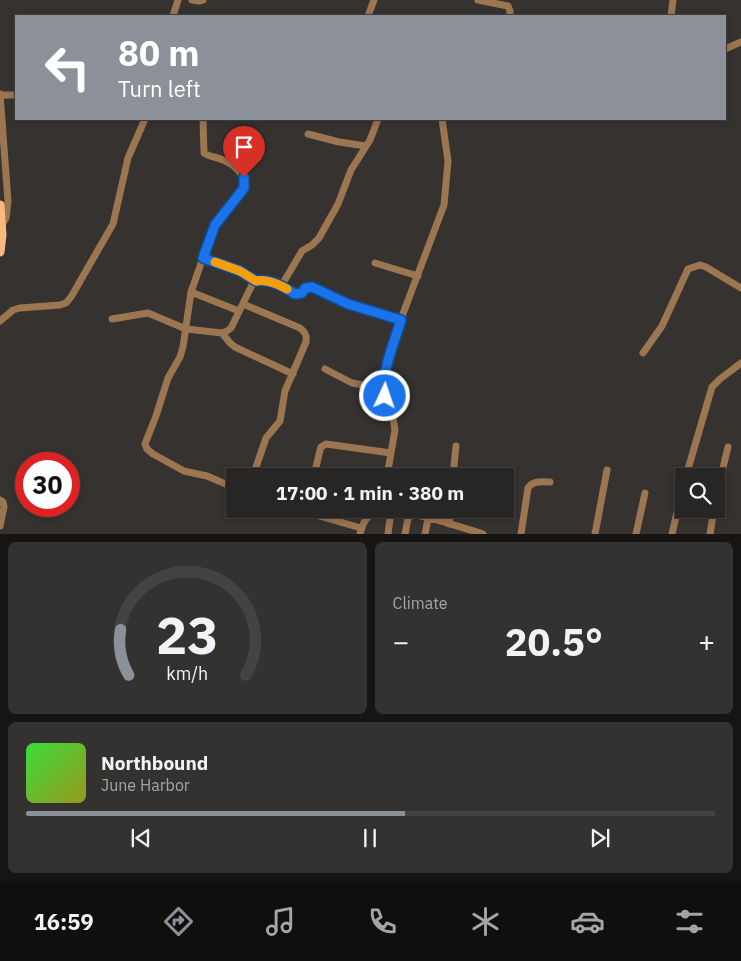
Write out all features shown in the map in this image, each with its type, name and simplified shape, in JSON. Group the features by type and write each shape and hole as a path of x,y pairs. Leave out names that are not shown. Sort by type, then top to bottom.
{"main road":[{"path":"0,204 2,225 0,252"}],"street":[{"path":"172,15 178,0"},
{"path":"192,0 203,0"},
{"path":"368,15 374,0"},
{"path":"478,0 508,6 510,15"},
{"path":"670,15 673,0"},
{"path":"726,49 741,42"},
{"path":"2,225 6,218 8,201 0,95 15,95"},
{"path":"0,321 13,310 60,305 66,303 72,297 113,224 128,158 145,120"},
{"path":"203,120 204,152 207,155 226,161 241,173 245,181 240,194 215,225 191,292 180,357 168,378 145,444 147,449 153,454 184,471 207,476 226,484"},
{"path":"279,284 286,280 302,251 319,238 338,204 351,170 366,146 378,120"},
{"path":"388,468 393,446 395,424 384,389 385,375 401,320 444,205 448,161 442,120"},
{"path":"308,134 339,142 366,146"},
{"path":"203,258 240,271 256,281 261,280 279,284 295,294 299,294 305,288 312,287 354,306 401,320"},
{"path":"375,262 418,276"},
{"path":"643,353 662,326 688,269 700,265 706,267 741,288"},
{"path":"112,319 148,313 186,329 227,332 256,281"},
{"path":"191,292 300,328 307,336 283,397 280,421 266,438 256,468"},
{"path":"222,333 230,344 235,347 293,374"},
{"path":"688,468 712,386 741,363"},
{"path":"325,369 352,382 384,389"},
{"path":"316,468 320,450 326,444 391,453"},
{"path":"454,468 456,446"},
{"path":"723,468 728,447"},
{"path":"595,534 607,470"},
{"path":"521,534 530,484 534,482 550,482"},
{"path":"636,534 645,493"},
{"path":"0,500 3,502 4,507 0,526"},
{"path":"325,518 360,531 368,518"},
{"path":"387,518 388,534"},
{"path":"405,534 408,518"},
{"path":"425,534 428,518 467,531 483,534"},
{"path":"449,524 450,518"},
{"path":"672,534 676,518"},
{"path":"710,534 713,518"}],"slow traffic":[{"path":"215,262 240,271 256,281 261,280 279,284 287,289"}],"route":[{"path":"244,177 244,188 215,225 203,258 240,271 256,281 261,280 279,284 295,294 302,293 308,286 367,311 401,320 385,375 385,396"}]}
